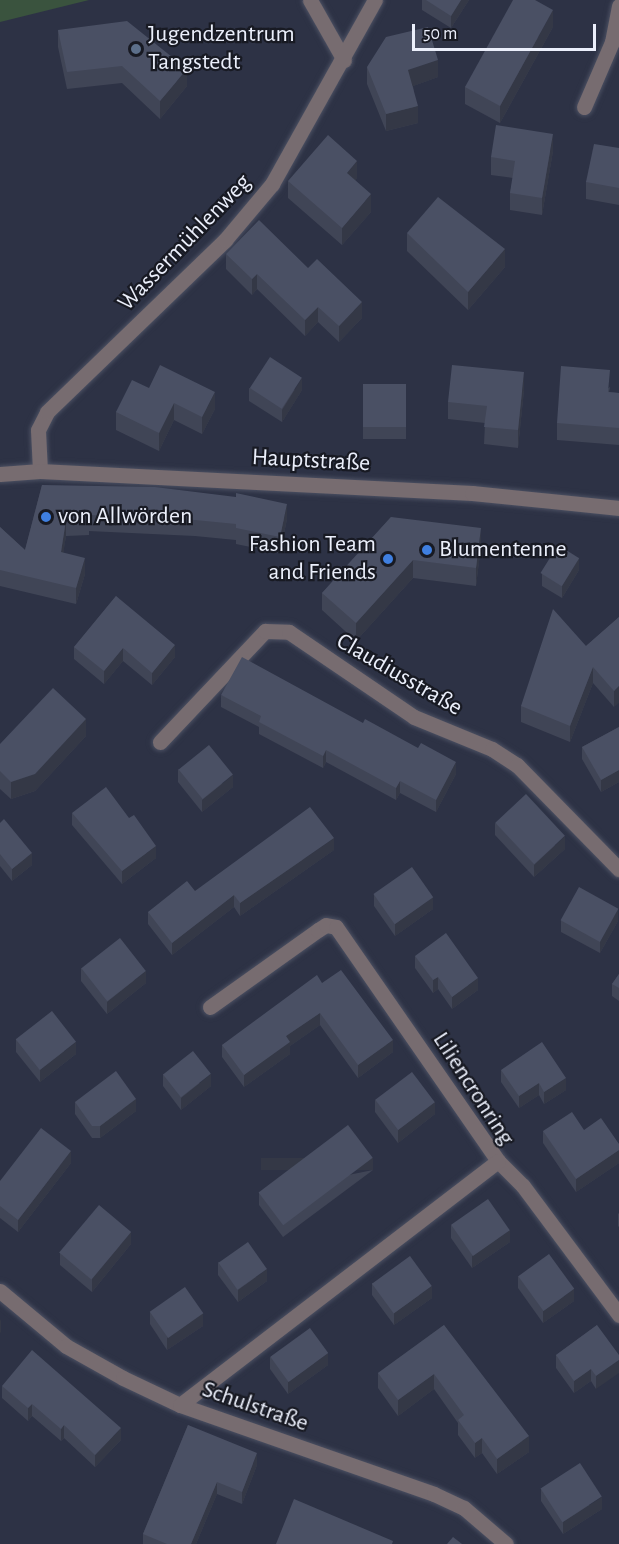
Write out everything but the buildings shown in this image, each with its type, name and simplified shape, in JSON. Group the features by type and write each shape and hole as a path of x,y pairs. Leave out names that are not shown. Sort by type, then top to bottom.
{"street":[{"path":"310,0 344,60"},
{"name":"Wassermühlenweg","path":"40,471 38,430 47,412 225,240 272,184 344,60 375,0"},
{"path":"584,107 612,42 619,6"},
{"name":"Hauptstraße","path":"0,474 40,471 472,493 619,508"},
{"name":"Claudiusstraße","path":"160,742 265,631 289,632 414,717 492,749 517,765 619,869"},
{"name":"Liliencronring","path":"180,1405 498,1161 336,927 326,925 318,930 210,1007"},
{"path":"498,1161 523,1186 619,1315"},
{"name":"Schulstraße","path":"0,1291 66,1346 180,1405 434,1494 464,1508 506,1544"}],"green space":[{"path":"0,0 89,0 0,22"}],"place":[{"name":"Jugendzentrum Tangstedt","path":"136,49"},
{"name":"von Allwörden","path":"46,517"},
{"name":"Blumentenne","path":"427,550"},
{"name":"Fashion Team and Friends","path":"388,559"}]}
